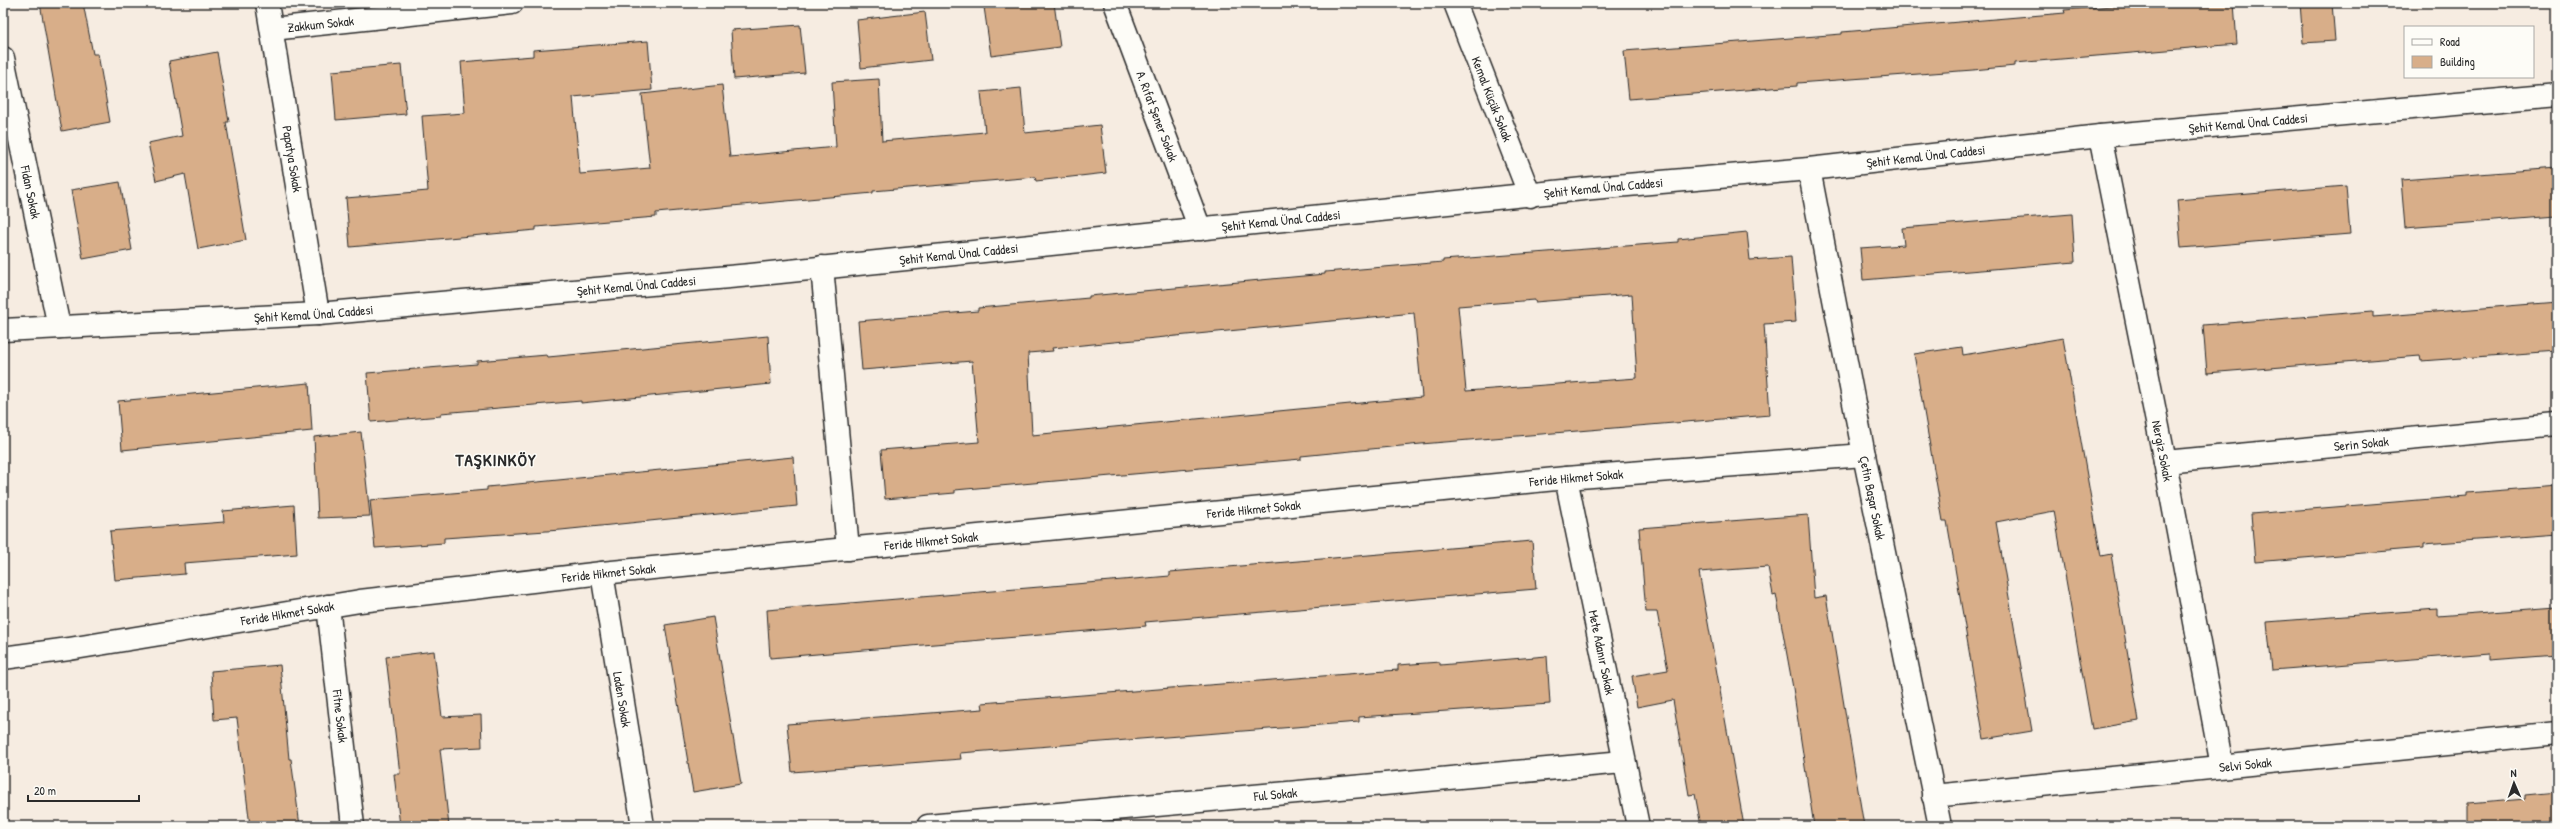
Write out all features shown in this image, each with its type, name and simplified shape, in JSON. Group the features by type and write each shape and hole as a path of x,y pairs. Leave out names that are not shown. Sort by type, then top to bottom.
{"street":[{"name":"Papatya Sokak","path":"268,3 318,314"},
{"name":"Zakkum Sokak","path":"272,29 512,3"},
{"name":"A. Rıfat Şener Sokak","path":"1115,3 1200,229"},
{"name":"Kemal Küçük Sokak","path":"1455,3 1530,196"},
{"name":"Fidan Sokak","path":"3,58 59,327"},
{"name":"Şehit Kemal Ünal Caddesi","path":"3,330 318,314 822,267 1810,168 2100,136 2557,95"},
{"name":"Nergiz Sokak","path":"2100,136 2165,462 2222,766"},
{"name":"Çetin Başar Sokak","path":"1810,168 1864,455 1940,826"},
{"path":"822,267 848,549"},
{"name":"Serin Sokak","path":"2165,462 2557,425"},
{"name":"Feride Hikmet Sokak","path":"3,658 70,649 328,606 602,573 1566,478 1864,455"},
{"name":"Mete Adanır Sokak","path":"1566,478 1623,762 1638,826"},
{"name":"Laden Sokak","path":"602,573 643,826"},
{"name":"Fitne Sokak","path":"328,606 353,826"},
{"name":"Selvi Sokak","path":"1933,796 2557,733"},
{"name":"Ful Sokak","path":"928,826 1623,762"}],"building":[{"path":"40,3 83,3 93,54 98,54 110,122 62,131"},
{"path":"1018,3 1054,3 1060,47 991,56 984,7"},
{"path":"2148,3 2234,3 2237,44 2015,63 2015,66 1973,70 1797,83 1797,86 1629,99 1624,51 1842,34 1842,32 2065,13 2064,10"},
{"path":"2300,3 2332,3 2335,41 2303,43"},
{"path":"925,12 931,60 861,68 857,20"},
{"path":"800,25 805,73 734,79 731,30"},
{"path":"648,41 652,90 573,97 580,174 650,168 642,94 722,85 730,157 836,147 832,82 879,79 882,141 985,132 981,92 1021,88 1025,133 1100,125 1106,173 1036,181 1035,177 873,191 873,193 656,213 656,217 536,227 536,230 350,247 346,198 428,191 422,116 465,113 461,62 533,56 533,50"},
{"path":"217,52 229,122 226,122 246,240 198,249 185,174 156,181 148,143 182,136 169,61"},
{"path":"401,65 406,114 336,120 332,71"},
{"path":"2557,168 2557,216 2405,228 2401,180"},
{"path":"120,182 132,250 83,259 71,190"},
{"path":"2346,186 2350,234 2181,248 2177,200"},
{"path":"2072,214 2075,262 1863,280 1860,248 1904,245 1902,228"},
{"path":"1747,232 1750,260 1791,257 1796,322 1764,324 1770,415 1421,444 1301,456 1301,459 955,490 955,493 885,499 881,450 979,442 972,361 862,370 858,321 978,311 978,308 1325,274 1325,272 1443,262 1443,260 1678,242 1678,239","holes":["1632,294 1637,378 1466,391 1458,306 1535,300 1535,302","1414,313 1422,397 1032,435 1028,353 1053,351 1052,348"]},
{"path":"2557,302 2557,351 2421,361 2420,356 2207,373 2203,325 2373,311 2373,317"},
{"path":"768,336 771,384 581,403 581,401 441,413 441,416 371,422 367,373 477,364 477,361 547,355 548,357"},
{"path":"2063,338 2101,556 2111,554 2139,721 2092,729 2054,511 1996,522 2032,731 1984,739 1947,521 1943,521 1914,354 1962,347 1963,355"},
{"path":"309,383 312,431 122,450 118,401"},
{"path":"361,432 370,516 318,518 314,437"},
{"path":"793,457 797,506 561,530 444,538 444,543 375,548 370,500 487,490 487,487"},
{"path":"2557,486 2557,534 2424,544 2424,548 2255,562 2251,514 2467,496 2467,493"},
{"path":"294,505 297,554 184,563 185,574 115,580 110,531 224,522 223,511"},
{"path":"1808,515 1814,598 1826,596 1864,826 1814,826 1793,688 1776,594 1773,595 1768,567 1699,572 1744,826 1701,826 1695,794 1689,795 1673,700 1637,707 1632,676 1668,670 1657,612 1646,612 1639,528"},
{"path":"1532,541 1536,589 1145,622 1146,626 770,658 767,610 1170,576 1170,572"},
{"path":"2557,607 2557,655 2490,660 2490,653 2272,670 2267,622 2437,609 2437,616"},
{"path":"713,617 741,784 693,792 665,625"},
{"path":"434,651 442,717 481,715 482,747 440,749 449,826 400,826 394,774 400,774 386,657"},
{"path":"1547,656 1550,704 1359,717 1359,722 960,753 961,759 792,772 787,724 983,709 982,703 1398,670 1398,665 1440,662 1440,665"},
{"path":"280,665 289,759 291,759 300,826 250,826 237,718 214,720 211,671"},
{"path":"2557,792 2557,826 2468,826 2468,804 2525,799 2525,795"}],"district":[{"name":"TAŞKINKÖY","path":"496,459"}]}
